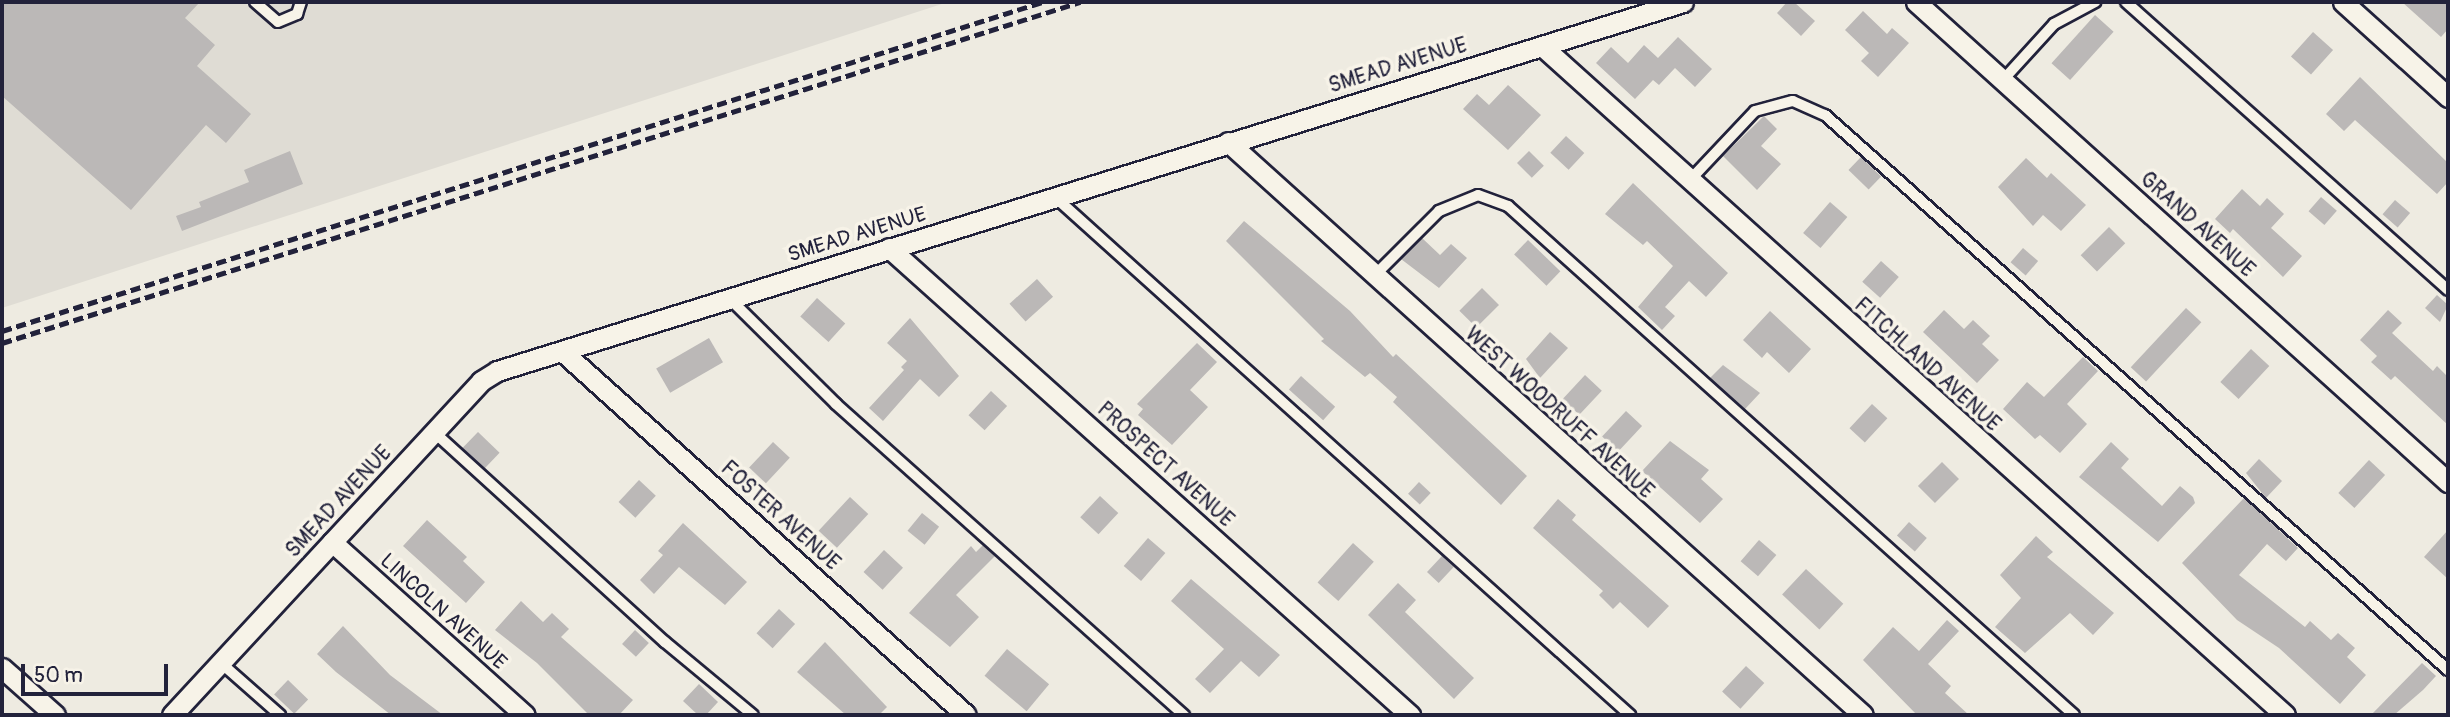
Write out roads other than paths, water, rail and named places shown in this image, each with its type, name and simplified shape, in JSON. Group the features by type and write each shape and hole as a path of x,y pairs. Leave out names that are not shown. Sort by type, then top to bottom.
{"street":[{"name":"SMEAD AVENUE","path":"172,715 481,381 563,352 889,248 1682,2"},
{"name":"GRAND AVENUE","path":"1916,2 2448,482"},
{"path":"2343,2 2448,97"},
{"name":"FITCHLAND AVENUE","path":"1542,46 2285,715"},
{"name":"WEST WOODRUFF AVENUE","path":"1228,142 1863,715"},
{"name":"PROSPECT AVENUE","path":"889,248 1410,715"},
{"name":"FOSTER AVENUE","path":"563,352 967,715"},
{"name":"LINCOLN AVENUE","path":"332,542 525,715"},
{"path":"2,668 55,715"}],"lane":[{"path":"255,2 278,22 297,14 301,2"},
{"path":"2003,80 2054,24 2095,2"},
{"path":"2126,2 2448,290"},
{"path":"1689,181 1755,111 1793,101 1825,115 2448,670"},
{"path":"1374,276 1439,211 1478,195 1507,206 2074,715"},
{"path":"1055,197 1630,715"},
{"path":"730,299 836,404 1184,715"},
{"path":"435,433 665,642 753,715"},
{"path":"221,663 280,715"}],"railway":[{"path":"2,331 1042,2"},
{"path":"2,343 1080,2"}]}
